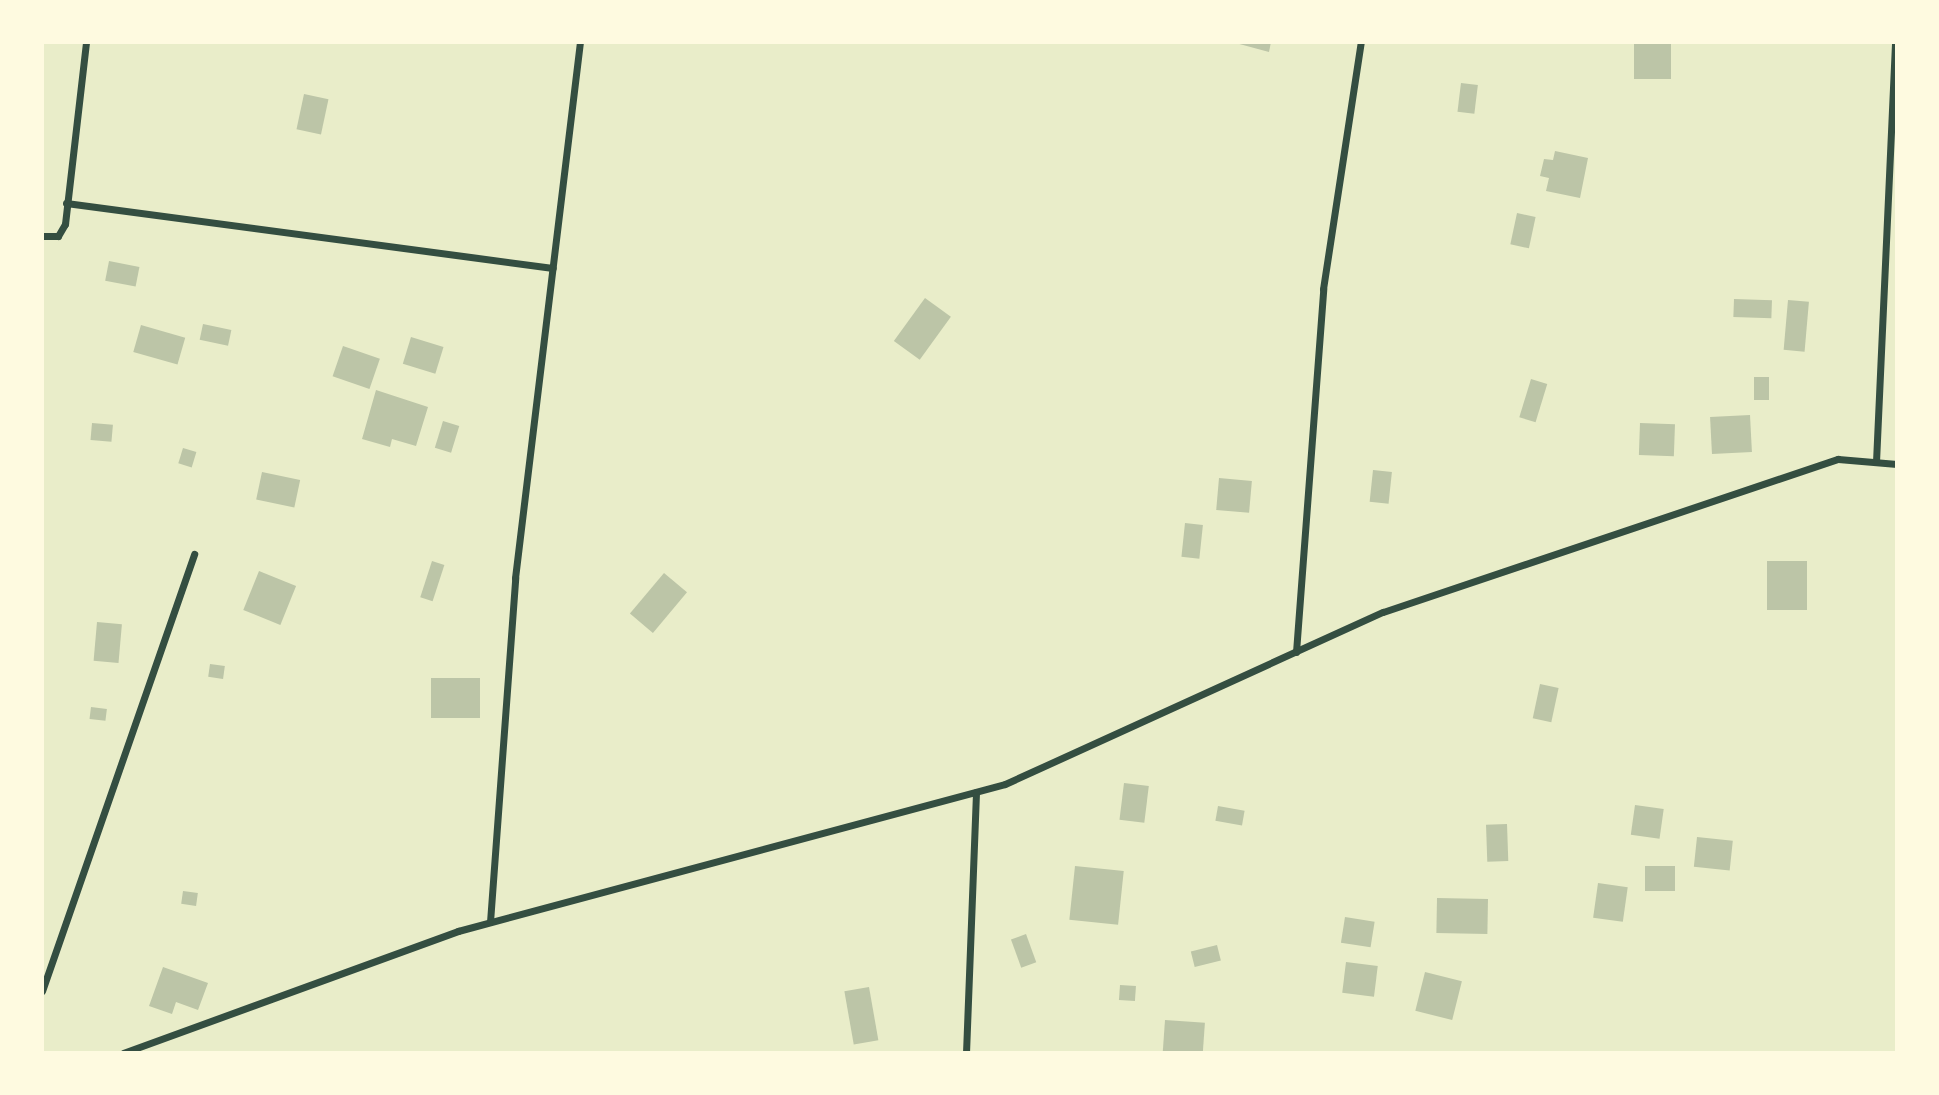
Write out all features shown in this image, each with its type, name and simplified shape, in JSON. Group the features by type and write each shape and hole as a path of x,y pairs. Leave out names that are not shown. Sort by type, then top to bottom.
{"street":[{"path":"42,236 58,236 65,224 86,42"},
{"path":"490,922 515,578 580,42"},
{"path":"1296,652 1322,289 1361,42"},
{"path":"1877,462 1895,42"},
{"path":"66,202 553,268"},
{"path":"123,1053 458,930 1005,784 1383,612 1838,458 1897,464"},
{"path":"42,991 194,554"},
{"path":"965,1053 976,792"}],"building":[{"path":"1232,42 1271,42 1269,52"},
{"path":"1634,42 1671,42 1671,79 1634,79"},
{"path":"1461,83 1478,85 1474,114 1457,112"},
{"path":"304,94 328,99 321,134 297,129"},
{"path":"1555,151 1588,158 1580,198 1546,191 1549,178 1540,176 1544,159 1553,160"},
{"path":"1517,213 1536,217 1529,248 1510,244"},
{"path":"109,261 139,267 136,287 105,281"},
{"path":"925,298 951,317 920,360 894,341"},
{"path":"1734,299 1772,300 1771,318 1733,317"},
{"path":"1788,300 1809,302 1805,352 1784,350"},
{"path":"203,324 231,330 228,346 200,340"},
{"path":"141,325 185,338 178,365 133,352"},
{"path":"411,337 444,347 435,374 403,364"},
{"path":"343,346 380,359 369,389 333,376"},
{"path":"1754,377 1769,377 1769,400 1754,400"},
{"path":"1531,379 1547,384 1536,422 1519,417"},
{"path":"376,390 428,407 416,446 392,439 390,447 362,439"},
{"path":"1750,415 1752,452 1712,454 1710,417"},
{"path":"443,421 459,426 451,453 435,448"},
{"path":"92,423 113,425 111,442 91,440"},
{"path":"1640,423 1675,424 1674,456 1639,455"},
{"path":"183,448 196,452 192,467 178,463"},
{"path":"1373,470 1392,472 1389,504 1370,502"},
{"path":"262,472 300,480 294,507 256,499"},
{"path":"1219,478 1252,481 1249,513 1216,510"},
{"path":"1185,523 1203,525 1199,559 1181,557"},
{"path":"432,561 444,565 433,601 420,597"},
{"path":"1767,561 1807,561 1807,610 1767,610"},
{"path":"259,571 296,586 280,625 243,610"},
{"path":"664,573 687,592 653,633 630,614"},
{"path":"97,622 122,624 119,663 94,661"},
{"path":"210,664 225,666 223,679 208,677"},
{"path":"431,678 480,678 480,718 431,718"},
{"path":"1540,684 1559,688 1551,722 1533,718"},
{"path":"91,707 107,709 105,721 90,719"},
{"path":"1124,783 1149,786 1144,823 1119,820"},
{"path":"1635,805 1664,809 1660,839 1631,835"},
{"path":"1218,806 1245,811 1242,825 1215,821"},
{"path":"1507,824 1508,861 1487,862 1486,825"},
{"path":"1697,837 1733,841 1730,871 1694,867"},
{"path":"1075,866 1124,871 1118,925 1069,920"},
{"path":"1645,866 1675,866 1675,891 1645,891"},
{"path":"1598,883 1628,887 1623,922 1593,918"},
{"path":"183,891 198,893 196,906 181,904"},
{"path":"1437,898 1488,899 1487,934 1436,933"},
{"path":"1345,917 1375,922 1371,947 1341,943"},
{"path":"1026,934 1036,962 1021,968 1011,939"},
{"path":"1217,945 1221,961 1195,967 1191,952"},
{"path":"1346,962 1378,966 1374,997 1342,993"},
{"path":"163,967 208,983 198,1010 176,1002 172,1014 149,1006"},
{"path":"1425,972 1462,981 1452,1020 1415,1011"},
{"path":"1120,985 1136,986 1135,1001 1119,1000"},
{"path":"869,987 878,1040 854,1045 844,991"},
{"path":"1165,1020 1205,1023 1203,1053 1163,1053"}]}
